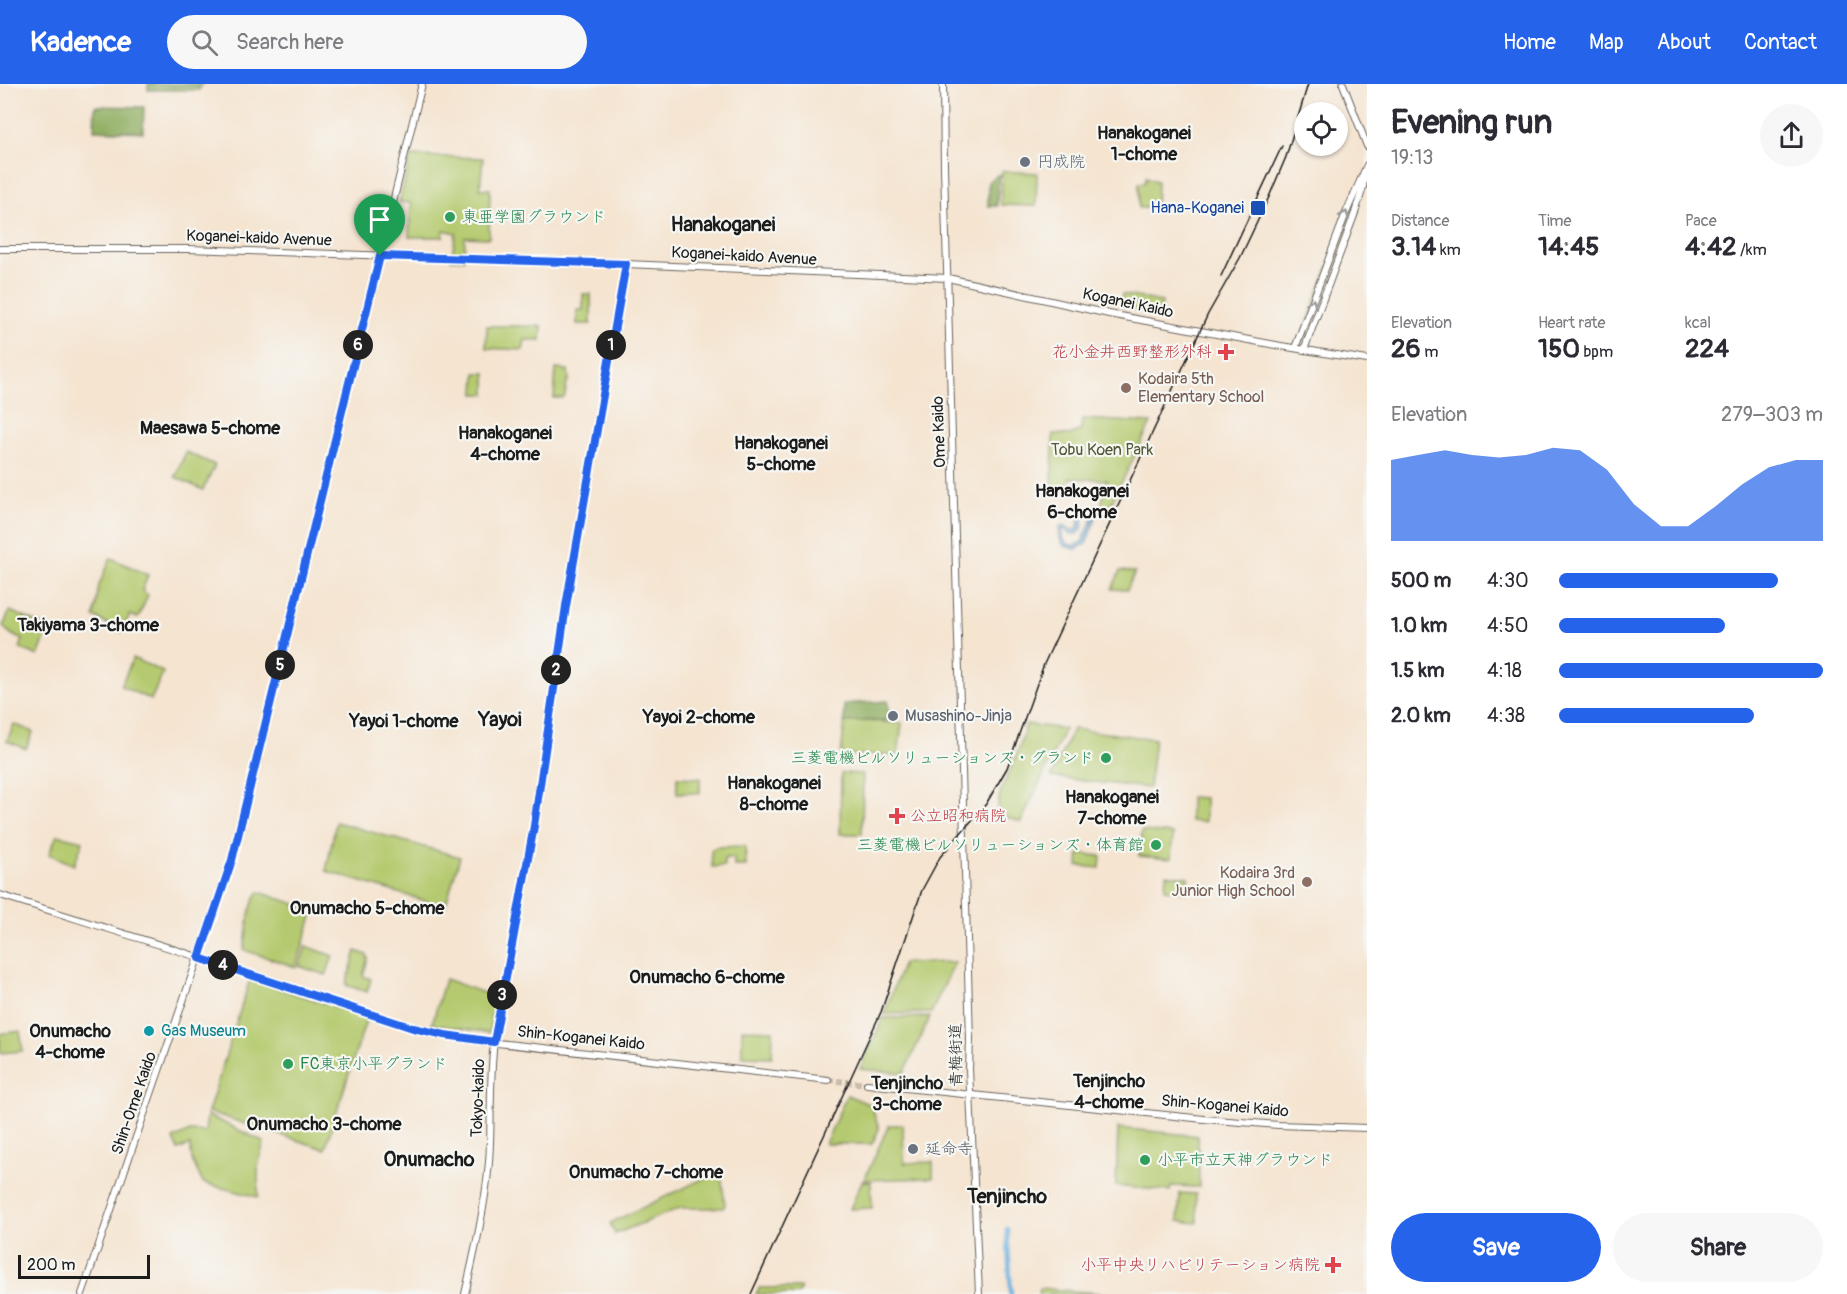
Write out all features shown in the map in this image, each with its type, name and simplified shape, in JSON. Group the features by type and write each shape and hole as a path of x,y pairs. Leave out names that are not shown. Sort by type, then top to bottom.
{"main road":[{"name":"Shin-Ome Kaido","path":"82,1294 232,860 422,84"},
{"path":"943,84 948,278"},
{"path":"1343,84 1367,146"},
{"path":"1295,348 1346,213 1366,169"},
{"path":"1304,350 1363,187 1366,169"},
{"name":"Koganei-kaido Avenue","path":"0,249 187,249 948,278"},
{"name":"Tokyo-kaido","path":"465,1294 488,1173 490,1071 494,1042 534,826 566,606 626,264"},
{"name":"Koganei Kaido","path":"948,278 1109,314 1367,360"},
{"name":"青梅街道","path":"948,278 970,1095 979,1294"},
{"name":"Shin-Koganei Kaido","path":"0,895 413,1028 494,1042 828,1080"},
{"name":"Shin-Koganei Kaido","path":"867,1084 1272,1125 1367,1128"}],"green space":[{"path":"148,84 202,84 199,90 148,90"},
{"path":"95,106 144,107 143,132 94,130"},
{"name":"東亜学園グラウンド","path":"411,156 483,158 480,189 490,189 489,238 465,237 464,259 451,259 456,233 444,230 443,237 409,237 411,203 399,202"},
{"path":"1002,171 1037,173 1036,206 1001,205"},
{"path":"999,174 997,206 988,206 988,182"},
{"path":"1146,177 1157,181 1156,208 1139,208 1139,183 1145,183"},
{"path":"1329,265 1332,266 1305,340 1301,339"},
{"path":"583,294 591,294 591,324 577,324 577,310 583,310"},
{"path":"1122,294 1162,302 1160,314 1120,306"},
{"path":"487,326 542,326 541,340 525,340 523,350 486,348"},
{"path":"556,369 568,370 569,381 567,381 563,398 554,398"},
{"path":"476,373 486,373 486,394 475,394"},
{"name":"Tobu Koen Park","path":"1082,419 1151,423 1105,516 1102,515 1102,501 1107,480 1069,478 1067,494 1052,493 1053,434 1070,435 1081,430"},
{"path":"186,452 215,465 203,490 175,477"},
{"path":"111,558 148,575 142,591 148,595 138,618 130,615 122,632 94,617 99,585"},
{"path":"1120,571 1135,572 1127,590 1112,589"},
{"path":"10,611 49,628 38,656 20,648 23,640 12,635 3,626"},
{"path":"133,658 163,672 151,700 121,686"},
{"path":"888,701 889,720 844,722 844,704"},
{"path":"845,720 902,723 898,755 841,755"},
{"path":"14,724 33,732 26,749 7,741"},
{"path":"1026,724 1065,729 1021,822 998,815 998,806 1001,791 1013,764"},
{"name":"三菱電機ビルソリューションズ・グランド","path":"1073,729 1155,739 1149,788 1051,777"},
{"path":"841,773 863,774 862,834 840,834"},
{"path":"677,777 700,778 700,793 677,793"},
{"path":"1190,797 1205,798 1205,822 1190,821"},
{"path":"336,822 460,857 445,907 326,871"},
{"name":"三菱電機ビルソリューションズ・体育館","path":"1142,831 1173,834 1171,859 1139,856"},
{"path":"57,835 83,841 74,865 49,854"},
{"path":"745,846 746,866 734,866 734,858 727,858 724,859 724,866 712,867 711,850 716,847"},
{"path":"1079,854 1101,856 1100,868 1078,866"},
{"path":"1166,874 1188,877 1188,892 1165,889"},
{"path":"259,892 314,910 296,967 244,950 252,903"},
{"path":"306,946 333,956 326,975 299,966"},
{"path":"356,951 367,955 368,958 363,976 371,979 367,992 346,985"},
{"path":"955,962 931,1013 884,1014 903,963"},
{"name":"FC東京小平グランド","path":"250,979 367,1017 325,1149 208,1112"},
{"path":"445,979 495,997 489,1033 432,1024"},
{"path":"930,1017 904,1073 860,1069 883,1018"},
{"path":"742,1029 773,1030 772,1057 742,1056"},
{"path":"20,1031 23,1051 0,1053 0,1034"},
{"path":"847,1095 871,1105 879,1129 872,1144 825,1144"},
{"path":"207,1115 264,1142 258,1165 258,1197 203,1183 192,1160 190,1145 178,1150 173,1139 190,1131 205,1132"},
{"path":"889,1125 903,1125 904,1163 933,1162 933,1178 864,1180"},
{"name":"小平市立天神グラウンド","path":"1118,1128 1198,1136 1199,1187 1171,1186 1170,1191 1116,1186"},
{"path":"717,1172 721,1174 725,1205 723,1208 680,1208 615,1234 610,1223"},
{"path":"862,1181 871,1182 872,1208 850,1209"},
{"path":"1180,1193 1196,1194 1197,1223 1178,1221"},
{"path":"759,1288 801,1288 798,1294 756,1294"},
{"path":"1040,1288 1109,1294 1039,1294"}],"water":[{"path":"1089,508 1094,511 1096,518 1086,544 1076,549 1064,546 1060,539 1059,527 1064,525 1071,530 1077,530 1081,513","holes":["1088,512 1093,518 1082,542 1074,546 1066,543 1062,529 1070,534 1078,534 1082,529 1084,514"]}],"waterway":[{"path":"1007,1229 1011,1294"}],"tunnel":[{"path":"828,1080 867,1084"}],"railway":[{"path":"751,1294 881,1012 922,890 940,857 986,804 1007,768 1044,664 1208,314 1240,258 1269,197 1286,157 1308,84"},
{"path":"1221,276 1282,146"}],"place":[{"name":"円成院","path":"1025,162"},
{"name":"Hana-Koganei","path":"1258,208"},
{"name":"東亜学園グラウンド","path":"450,217"},
{"name":"花小金井西野整形外科","path":"1226,352"},
{"name":"Kodaira 5th Elementary School","path":"1126,388"},
{"name":"Musashino-Jinja","path":"893,716"},
{"name":"三菱電機ビルソリューションズ・グランド","path":"1106,758"},
{"name":"公立昭和病院","path":"897,816"},
{"name":"三菱電機ビルソリューションズ・体育館","path":"1156,845"},
{"name":"Kodaira 3rd Junior High School","path":"1307,882"},
{"name":"Gas Museum","path":"149,1031"},
{"name":"FC東京小平グランド","path":"288,1064"},
{"name":"延命寺","path":"913,1149"},
{"name":"小平市立天神グラウンド","path":"1145,1160"},
{"name":"小平中央リハビリテーション病院","path":"1333,1265"}],"district":[{"name":"Hanakoganei 1-chome","path":"1144,143"},
{"name":"Hanakoganei","path":"723,224"},
{"name":"Maesawa 5-chome","path":"210,428"},
{"name":"Hanakoganei 4-chome","path":"505,443"},
{"name":"Hanakoganei 5-chome","path":"781,454"},
{"name":"Hanakoganei 6-chome","path":"1082,501"},
{"name":"Takiyama 3-chome","path":"88,625"},
{"name":"Yayoi 2-chome","path":"699,717"},
{"name":"Yayoi","path":"500,719"},
{"name":"Yayoi 1-chome","path":"404,721"},
{"name":"Hanakoganei 8-chome","path":"774,793"},
{"name":"Hanakoganei 7-chome","path":"1112,807"},
{"name":"Onumacho 5-chome","path":"367,908"},
{"name":"Onumacho 6-chome","path":"707,977"},
{"name":"Onumacho 4-chome","path":"70,1041"},
{"name":"Tenjincho 4-chome","path":"1109,1091"},
{"name":"Tenjincho 3-chome","path":"907,1093"},
{"name":"Onumacho 3-chome","path":"324,1124"},
{"name":"Onumacho","path":"429,1159"},
{"name":"Onumacho 7-chome","path":"646,1172"},
{"name":"Tenjincho","path":"1007,1196"}],"route":[{"path":"380,256 626,264 566,606 534,826 494,1042 413,1028 199,958 232,860 380,256"}]}
